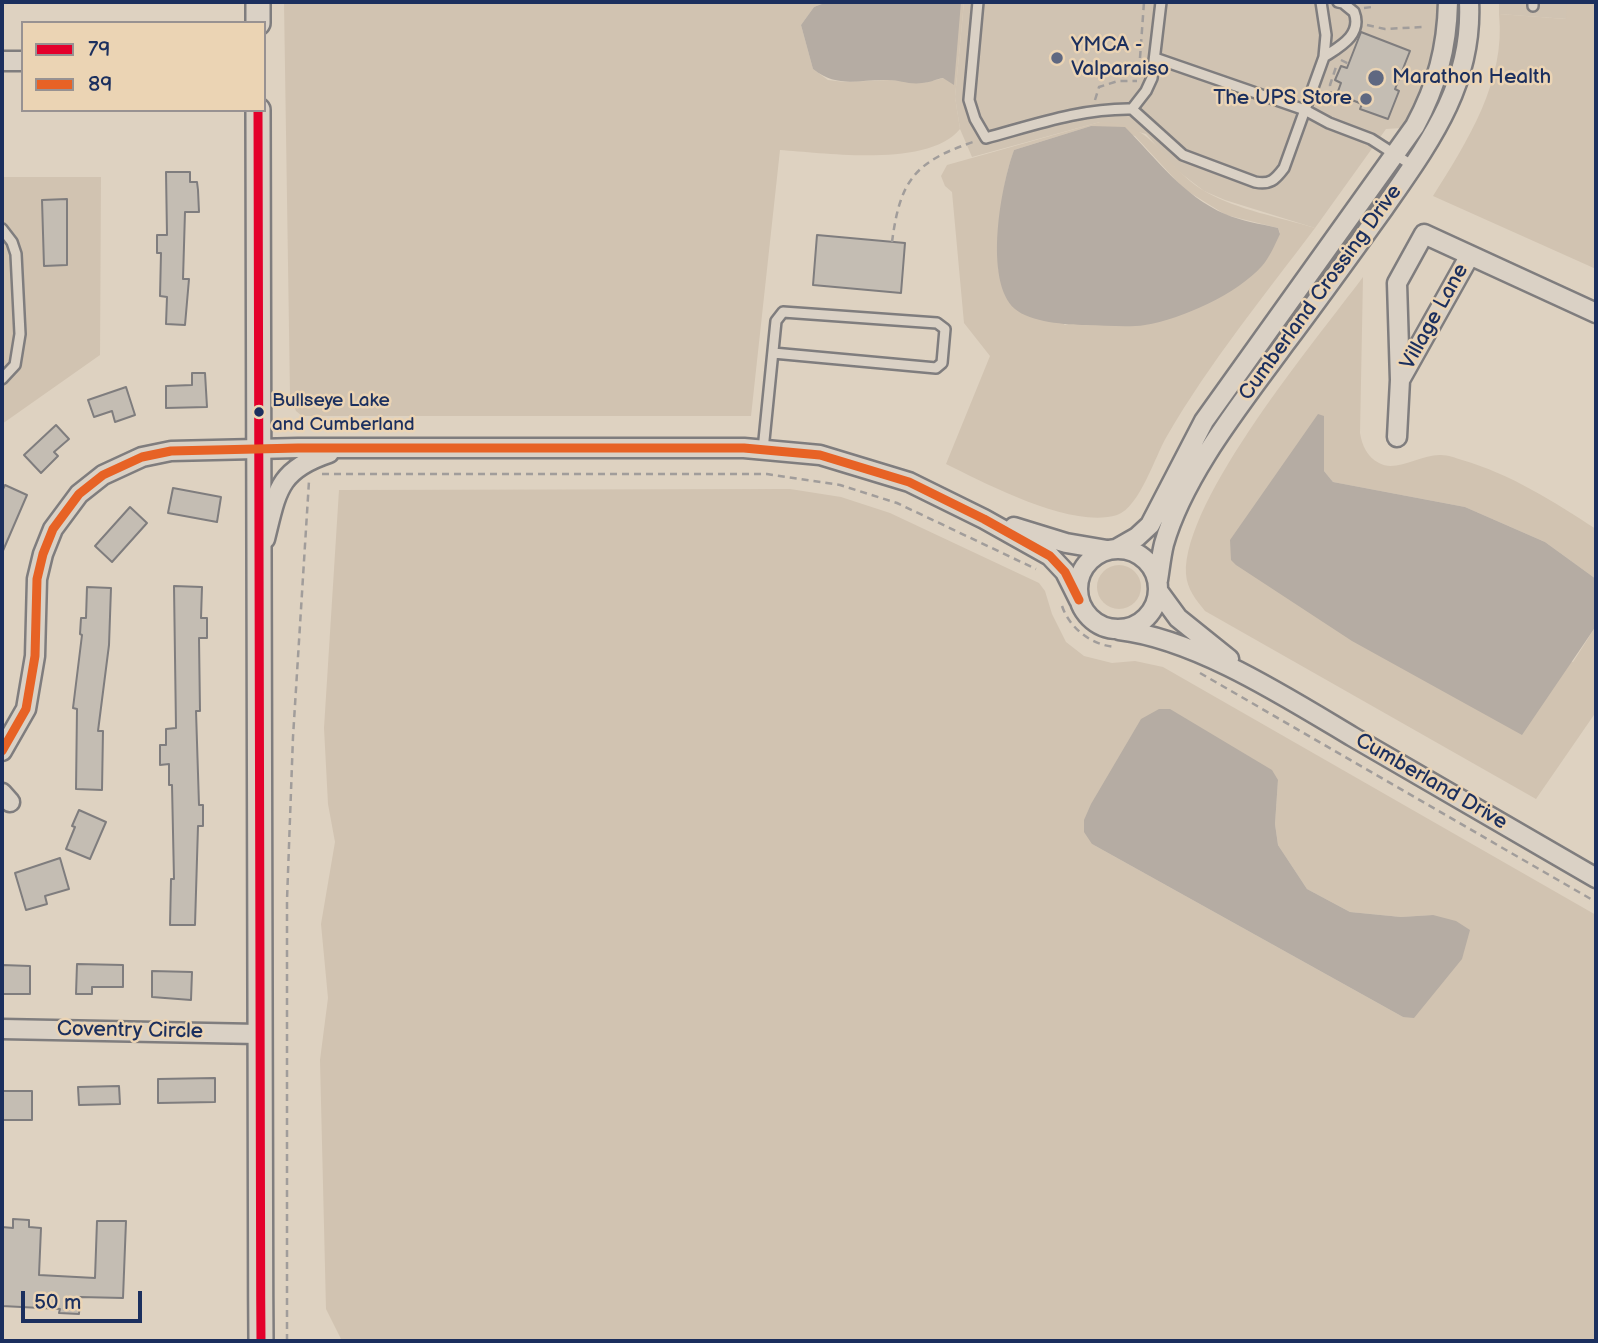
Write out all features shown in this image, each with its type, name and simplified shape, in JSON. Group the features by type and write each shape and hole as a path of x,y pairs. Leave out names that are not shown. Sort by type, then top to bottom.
{"street":[{"path":"258,2 258,21"},
{"name":"Cumberland Crossing Drive","path":"1112,549 1137,537 1150,525 1184,457 1216,403 1414,128 1431,96 1445,41 1448,2"},
{"name":"Cumberland Crossing Drive","path":"1158,586 1163,547 1171,526 1220,434 1434,135 1450,103 1465,47 1469,2"},
{"path":"2,61 21,61"},
{"path":"258,112 261,449 258,1034 261,1341"},
{"name":"Village Lane","path":"1397,437 1397,283 1424,234 1596,313"},
{"name":"Village Lane","path":"1399,380 1470,255"},
{"path":"259,562 279,491 290,473 307,460 344,448"},
{"path":"2,751 26,709 35,656 39,567 53,529 68,506 103,475 142,457 172,451 344,448 763,450 820,455 909,482 1050,556 1065,572 1085,612 1118,639 1143,621 1157,603 1158,586 1154,570 1140,555 1130,550 1064,542 984,519"},
{"path":"1079,600 1080,571 1096,555 1112,549"},
{"name":"Cumberland Drive","path":"1158,586 1178,618 1266,686"},
{"name":"Cumberland Drive","path":"1118,639 1143,632 1183,646 1266,686 1596,878"},
{"name":"Coventry Circle","path":"2,1029 258,1034"}],"lane":[{"path":"978,2 969,100 975,119 986,138 1081,113 1107,108 1132,109 1183,155 1267,184 1276,179 1284,168 1324,57 1326,35 1321,2 1332,2"},
{"path":"1132,109 1149,85 1161,2"},
{"path":"1324,57 1349,40 1356,24 1354,12 1338,2"},
{"path":"1155,58 1305,110 1329,123 1371,139 1413,166"},
{"path":"2,229 12,242 16,254 20,334 15,365 2,379"},
{"path":"763,450 776,321 783,312 937,323 945,329 942,363 936,368 773,353"}],"path":[{"path":"1144,2 1139,55 1144,67"},
{"path":"1360,8 1364,13"},
{"path":"1365,19 1364,24 1385,29 1423,27"},
{"path":"1331,98 1330,85 1339,60 1349,64"},
{"path":"1093,105 1099,87 1118,81 1139,81 1142,74"},
{"path":"892,242 901,194 912,179 926,164 946,151 986,138"},
{"path":"286,1341 286,900 309,474"},
{"path":"323,474 767,474 840,485 897,503 1047,574"},
{"path":"1060,600 1068,619 1080,632 1098,643 1118,639"},
{"path":"1191,668 1596,902"}],"shaded area":[{"path":"284,2 827,2 814,7 801,25 813,69 828,80 923,83 944,78 960,2 964,2 955,97 960,129 945,141 901,154 849,155 780,150 751,416 302,416 296,411 290,395"},
{"path":"827,2 961,2 954,85 943,78 913,83 888,80 849,82 822,75 813,69 801,25 814,7"},
{"path":"964,2 1441,2 1435,57 1412,119 1402,128 1386,129 1315,228 1204,191 1178,171 1146,134 1100,122 972,157 960,129 955,97"},
{"path":"1499,2 1567,2 1567,19 1499,14"},
{"path":"1567,2 1596,2 1596,269 1433,196 1471,132 1490,87 1500,39 1499,14 1566,19"},
{"path":"1100,122 1119,124 1135,129 1147,138 1191,182 1206,192 1245,208 1315,228 1201,382 1167,436 1140,492 1125,510 1117,515 1098,518 1053,510 1006,493 946,464 990,356 964,323 952,192 945,186 941,176 947,165","holes":["1091,126 1135,136 1184,189 1226,215 1278,228 1280,233 1261,266 1065,325 998,270 1003,194 1014,150"]},
{"path":"1091,126 1125,127 1196,197 1238,219 1278,228 1280,234 1265,262 1238,286 1208,304 1145,325 1059,323 1039,320 1015,309 1005,296 997,256 1000,208 1014,150"},
{"path":"2,177 101,177 100,355 2,424"},
{"path":"1340,246 1334,265 1162,527 1160,526 1189,465 1221,410"},
{"path":"1363,277 1360,433 1368,454 1379,463 1393,466 1433,455 1449,456 1498,473 1532,490 1596,529 1596,579 1545,542 1465,507 1333,482 1324,471 1324,416 1231,540 1573,662 1596,626 1596,712 1536,799 1205,611 1188,585 1186,574 1191,542 1206,505 1228,464 1286,379"},
{"path":"1318,414 1324,416 1324,471 1333,482 1465,507 1545,542 1596,579 1596,626 1522,735 1352,641 1231,560 1230,540"},
{"path":"790,489 841,497 890,513 1039,583 1045,591 1052,614 1066,642 1084,656 1112,663 1135,661 1163,667 1596,915 1596,1341 342,1341 326,1309 320,1060 328,998 321,924 335,842 328,804 324,728 339,490","holes":["1278,780 1275,824 1278,845 1307,889 1350,912 1401,917 1433,915 1403,1017 1092,844"]},
{"path":"1119,565 1128,566 1135,571 1140,578 1140,596 1135,603 1128,608 1119,609 1110,608 1103,603 1098,596 1097,587 1098,578 1103,571 1110,566"},
{"path":"1159,709 1170,709 1272,770 1278,780 1275,824 1278,845 1307,889 1350,912 1401,917 1433,915 1456,921 1470,930 1462,959 1414,1018 1403,1017 1092,844 1084,832 1084,820 1091,804 1141,719"}],"building":[{"path":"1361,32 1410,51 1395,89 1399,91 1388,119 1360,109 1362,104 1337,94 1341,83 1335,80 1341,66 1347,68"},
{"path":"166,172 190,172 190,182 197,182 198,190 199,212 185,212 183,279 189,279 185,325 166,324 167,297 160,296 161,253 157,253 157,235 167,235"},
{"path":"67,199 67,265 44,266 42,200"},
{"path":"817,235 905,243 901,293 813,285"},
{"path":"192,373 205,373 207,407 166,408 166,386 192,385"},
{"path":"126,387 135,415 115,422 112,411 94,417 88,400"},
{"path":"56,425 69,439 54,452 58,456 41,473 24,455"},
{"path":"5,485 27,495 2,553 2,491"},
{"path":"173,488 221,497 217,522 168,513"},
{"path":"130,507 147,523 112,562 95,546"},
{"path":"174,586 202,587 201,618 207,618 207,638 199,638 200,711 196,711 199,805 203,805 203,826 198,826 195,925 170,925 171,879 174,879 172,785 169,785 169,764 160,765 160,745 166,745 166,729 176,728"},
{"path":"87,587 111,588 109,645 98,731 103,731 102,790 76,789 77,709 73,708 82,635 81,618 86,618"},
{"path":"79,810 106,822 90,859 66,849"},
{"path":"60,858 69,889 45,896 47,904 26,910 15,873"},
{"path":"77,964 123,965 123,987 92,987 92,994 76,994"},
{"path":"2,965 30,966 30,994 2,994"},
{"path":"152,971 192,972 191,1000 152,997"},
{"path":"215,1078 215,1102 158,1103 158,1079"},
{"path":"119,1086 120,1104 79,1105 78,1087"},
{"path":"2,1091 32,1091 32,1120 2,1120"},
{"path":"13,1219 29,1220 29,1227 41,1228 39,1275 95,1278 97,1221 126,1221 123,1298 80,1297 79,1314 59,1313 60,1309 2,1306 2,1227 13,1228"}],"transit line":[{"name":"79","path":"258,112 261,1341"},
{"name":"89","path":"2,751 26,709 35,656 37,579 53,529 79,494 103,475 142,457 171,451 298,448 744,448 820,455 909,482 984,519 1050,556 1065,572 1079,600"}],"place":[{"name":"YMCA - Valparaiso","path":"1057,58"},
{"name":"Marathon Health","path":"1376,78"},
{"name":"The UPS Store","path":"1366,99"},
{"name":"Bullseye Lake and Cumberland","path":"259,412"}]}
